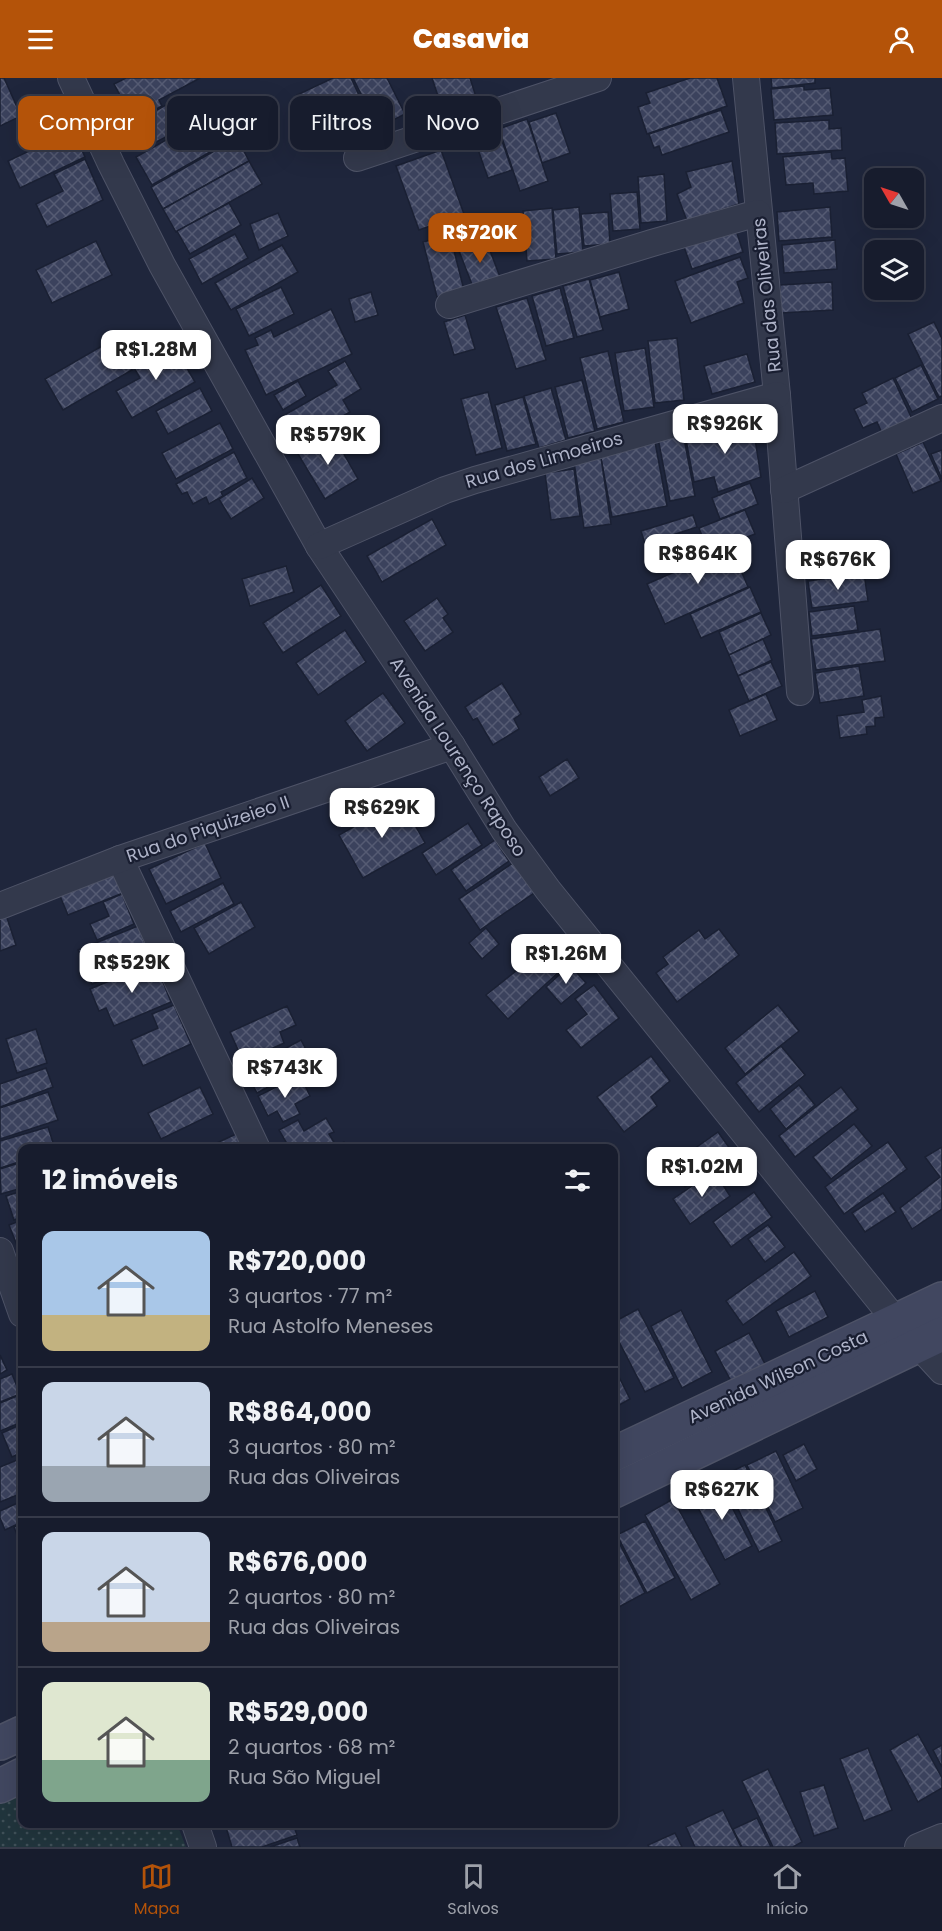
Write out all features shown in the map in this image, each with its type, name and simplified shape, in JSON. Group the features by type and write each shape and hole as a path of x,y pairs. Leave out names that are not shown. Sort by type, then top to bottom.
{"street":[{"name":"Avenida Lourenço Raposo","path":"71,78 162,265 319,546 452,746 504,830 548,890 896,1321 930,1340 942,1371"},
{"path":"357,158 598,78"},
{"name":"Rua das Oliveiras","path":"746,78 777,395 800,692"},
{"path":"449,305 758,213"},
{"name":"Rua dos Limoeiros","path":"319,546 445,490 475,480 777,395"},
{"path":"784,490 942,418"},
{"name":"Rua do Piquizeieo II","path":"0,906 120,859 452,746"},
{"path":"120,859 255,1144"},
{"path":"0,1251 16,1313"},
{"name":"Avenida Wilson Costa","path":"618,1452 942,1299"},
{"path":"618,1489 930,1340"},
{"path":"0,1743 18,1735"},
{"path":"0,1786 18,1777"},
{"path":"197,1828 204,1847"},
{"path":"918,1847 942,1837"}],"shaded area":[{"path":"18,1790 18,1828 179,1828 186,1847 0,1847 0,1799"}],"building":[{"path":"0,78 4,78 18,109 18,117 0,126"},
{"path":"126,78 200,78 159,100 162,106 155,110 155,96 120,96 114,84"},
{"path":"333,78 351,78 359,96 297,96"},
{"path":"353,78 387,78 405,114 393,120 393,96 362,96"},
{"path":"432,78 470,78 476,96 438,96"},
{"path":"690,78 717,78 727,106 647,134 638,107 650,103 646,93"},
{"path":"771,78 815,78 815,83 772,88"},
{"path":"804,86 804,90 830,88 833,115 774,120 771,89"},
{"path":"167,104 167,136 155,143 155,111"},
{"path":"721,110 729,132 662,155 659,146 654,148 649,134"},
{"path":"556,113 570,153 542,163 529,122"},
{"path":"527,119 548,181 520,191 501,135 501,128"},
{"path":"829,120 829,129 841,128 842,150 777,154 775,123"},
{"path":"501,138 512,170 488,178 478,150 501,150"},
{"path":"167,139 167,150 214,150 152,185 136,157 148,150 155,150 155,146"},
{"path":"31,150 82,150 85,157 20,188 8,161"},
{"path":"216,150 243,150 249,161 163,209 151,187"},
{"path":"441,150 464,214 419,230 396,166"},
{"path":"831,152 832,159 845,158 848,191 814,194 813,183 786,185 783,157"},
{"path":"85,159 103,200 47,227 36,204 63,191 54,174"},
{"path":"249,161 262,184 176,232 163,209"},
{"path":"732,161 739,204 687,221 677,194 691,187 686,172"},
{"path":"664,174 667,221 641,223 638,177"},
{"path":"637,192 640,229 613,231 610,194"},
{"path":"229,203 241,225 190,254 177,231"},
{"path":"579,207 583,252 557,254 553,210"},
{"path":"830,207 832,237 779,241 777,212"},
{"path":"552,208 556,259 527,261 523,211"},
{"path":"608,212 610,244 584,246 581,214"},
{"path":"278,213 288,236 259,250 250,224"},
{"path":"736,230 743,252 692,269 684,247"},
{"path":"235,234 248,258 202,284 189,259"},
{"path":"450,235 464,290 437,297 423,242"},
{"path":"486,240 500,277 473,287 459,251"},
{"path":"835,240 837,269 784,273 782,245"},
{"path":"96,241 112,275 52,303 36,270"},
{"path":"282,245 298,272 231,310 215,283"},
{"path":"740,257 748,278 737,282 744,303 691,323 675,281"},
{"path":"619,272 629,309 600,317 590,280"},
{"path":"589,279 603,330 577,337 563,286"},
{"path":"832,282 833,310 781,313 780,285"},
{"path":"281,287 294,314 249,336 236,309"},
{"path":"560,288 574,338 546,346 532,296"},
{"path":"371,292 378,315 355,322 349,299"},
{"path":"527,298 546,360 516,369 496,307"},
{"path":"331,309 352,354 266,395 245,350 258,345 255,338 271,330 274,337"},
{"path":"465,315 475,349 454,355 444,322"},
{"path":"934,322 942,339 942,396 939,397 908,334"},
{"path":"677,338 684,400 655,403 648,341"},
{"path":"114,339 132,370 63,410 45,379"},
{"path":"173,344 195,382 132,418 116,391 140,378 133,366"},
{"path":"645,348 654,407 624,411 615,353"},
{"path":"608,351 624,422 597,429 580,358"},
{"path":"747,354 755,382 712,394 704,366"},
{"path":"345,361 361,389 343,400 350,412 329,424 333,432 301,451 281,417 337,385 328,371"},
{"path":"921,365 938,399 912,412 895,378"},
{"path":"893,378 912,419 882,433 877,422 863,428 854,409 867,403 862,393"},
{"path":"582,380 595,431 568,438 555,387"},
{"path":"298,381 306,396 283,410 274,395"},
{"path":"200,388 212,411 168,434 156,411"},
{"path":"551,388 566,440 539,448 524,396"},
{"path":"488,392 502,448 476,455 461,399"},
{"path":"523,397 536,444 507,451 495,405"},
{"path":"752,420 761,477 718,492 714,477 694,482 685,435"},
{"path":"220,423 233,449 176,479 162,453"},
{"path":"332,433 358,479 325,499 298,454"},
{"path":"683,433 695,496 670,501 658,438"},
{"path":"655,442 667,506 612,517 600,453"},
{"path":"923,442 941,481 913,493 896,454"},
{"path":"942,450 942,479 931,454"},
{"path":"234,452 247,478 221,492 223,496 209,504 206,497 193,504 187,492 182,494 176,484"},
{"path":"601,458 611,524 584,528 574,462"},
{"path":"574,469 580,516 551,520 545,473"},
{"path":"252,478 264,498 231,519 219,499"},
{"path":"750,483 758,504 720,519 712,498"},
{"path":"745,510 755,534 708,552 699,528"},
{"path":"693,515 697,527 645,544 641,531"},
{"path":"432,519 446,545 382,582 367,556"},
{"path":"845,546 848,573 805,578 802,550"},
{"path":"731,547 748,587 665,624 647,584"},
{"path":"286,566 294,592 250,606 242,579"},
{"path":"864,573 868,601 812,608 808,581"},
{"path":"321,585 341,616 283,653 263,623"},
{"path":"750,587 761,612 701,638 690,614"},
{"path":"437,598 448,614 443,618 453,632 425,651 404,621"},
{"path":"854,606 858,630 812,636 809,612"},
{"path":"761,613 771,635 729,655 719,632"},
{"path":"880,629 885,661 816,670 811,639"},
{"path":"345,630 366,662 318,695 296,663"},
{"path":"763,639 772,660 738,676 729,655"},
{"path":"771,662 782,686 749,701 738,676"},
{"path":"859,666 864,696 820,703 815,673"},
{"path":"502,683 521,714 514,719 519,729 493,745 477,718 473,720 465,707"},
{"path":"383,693 405,723 367,751 345,721"},
{"path":"766,694 777,720 740,736 729,710"},
{"path":"881,696 884,717 875,718 875,726 866,727 867,734 840,738 837,716 864,712 862,700"},
{"path":"567,759 579,778 550,796 539,777"},
{"path":"401,800 425,843 363,878 339,835"},
{"path":"468,823 482,845 436,875 422,853"},
{"path":"495,840 509,861 466,891 451,870"},
{"path":"205,843 221,878 166,904 149,869"},
{"path":"513,863 534,893 480,930 459,899"},
{"path":"115,873 123,893 68,915 60,896"},
{"path":"223,883 234,904 181,932 170,911"},
{"path":"122,894 134,924 97,940 90,924 109,916 103,902"},
{"path":"241,902 255,927 209,954 194,928"},
{"path":"6,915 16,945 0,951 0,917"},
{"path":"138,926 152,961 92,984 78,950"},
{"path":"486,928 499,944 482,959 469,943"},
{"path":"719,929 739,955 677,1002 656,973 668,964 663,957 699,930 705,939"},
{"path":"546,947 563,968 508,1019 486,995"},
{"path":"155,962 171,1002 114,1026 106,1008 99,1011 90,989"},
{"path":"570,965 586,983 561,1004 546,987"},
{"path":"594,985 619,1018 581,1048 566,1030 587,1014 575,999"},
{"path":"174,1005 191,1044 143,1066 131,1040 158,1028 152,1014"},
{"path":"778,1005 799,1031 745,1074 725,1048"},
{"path":"287,1006 296,1025 280,1032 284,1043 256,1056 257,1059 245,1065 230,1032"},
{"path":"36,1029 47,1063 17,1073 6,1039"},
{"path":"301,1040 313,1063 257,1093 245,1070"},
{"path":"781,1046 805,1075 759,1112 736,1083"},
{"path":"651,1056 670,1081 651,1097 657,1106 624,1132 597,1097"},
{"path":"46,1068 53,1087 0,1107 0,1084"},
{"path":"300,1075 310,1096 295,1104 300,1114 283,1122 277,1111 268,1116 258,1096"},
{"path":"799,1085 815,1105 786,1129 770,1109"},
{"path":"200,1087 213,1114 161,1139 148,1113"},
{"path":"841,1087 858,1109 795,1157 779,1136"},
{"path":"48,1092 58,1120 0,1139 0,1108"},
{"path":"326,1118 334,1132 329,1134 335,1144 287,1144 279,1130 298,1120 304,1131"},
{"path":"854,1124 872,1146 831,1179 813,1157"},
{"path":"48,1127 53,1144 18,1144 18,1162 0,1168 0,1141"},
{"path":"718,1132 733,1153 685,1187 670,1166"},
{"path":"236,1134 241,1144 215,1144"},
{"path":"888,1142 907,1169 844,1214 825,1187"},
{"path":"942,1147 942,1209 912,1229 900,1208 940,1177 925,1157"},
{"path":"18,1163 18,1189 1,1194 0,1169"},
{"path":"714,1171 730,1196 690,1224 673,1199"},
{"path":"18,1192 18,1218 14,1220 6,1196"},
{"path":"754,1192 772,1217 731,1247 713,1222"},
{"path":"883,1193 896,1212 865,1232 852,1213"},
{"path":"18,1222 18,1248 9,1225"},
{"path":"768,1225 785,1247 765,1262 748,1239"},
{"path":"794,1252 811,1276 743,1325 726,1301"},
{"path":"815,1291 828,1317 789,1337 776,1311"},
{"path":"638,1309 674,1378 645,1392 618,1340 618,1320"},
{"path":"681,1310 712,1372 682,1388 651,1326"},
{"path":"749,1333 765,1364 731,1381 715,1351"},
{"path":"0,1355 7,1370 0,1374"},
{"path":"12,1374 18,1395 0,1402 0,1379"},
{"path":"618,1375 630,1399 618,1406"},
{"path":"17,1396 18,1398 18,1424 0,1431 0,1403"},
{"path":"18,1426 18,1454 12,1457 2,1433"},
{"path":"804,1444 817,1469 796,1481 783,1455"},
{"path":"776,1451 803,1508 775,1522 747,1465"},
{"path":"18,1460 18,1495 0,1502 0,1467"},
{"path":"745,1465 782,1541 759,1552 722,1476"},
{"path":"719,1482 752,1546 725,1560 692,1496"},
{"path":"673,1499 720,1584 691,1600 645,1515"},
{"path":"18,1503 18,1524 5,1530 0,1511"},
{"path":"645,1521 675,1578 647,1593 618,1534"},
{"path":"18,1525 18,1538 14,1527"},
{"path":"618,1541 645,1593 618,1607"},
{"path":"918,1734 942,1778 942,1788 918,1802 890,1750"},
{"path":"942,1745 942,1767 933,1750"},
{"path":"868,1748 892,1810 864,1821 840,1759"},
{"path":"768,1769 802,1842 793,1847 773,1847 742,1781"},
{"path":"824,1785 838,1828 814,1836 800,1792"},
{"path":"723,1810 741,1847 695,1847 686,1827"},
{"path":"757,1818 771,1847 742,1847 733,1829"},
{"path":"226,1828 294,1828 297,1835 262,1847 232,1847"},
{"path":"675,1833 682,1847 649,1847 648,1845"},
{"path":"297,1838 300,1847 270,1847"}]}
